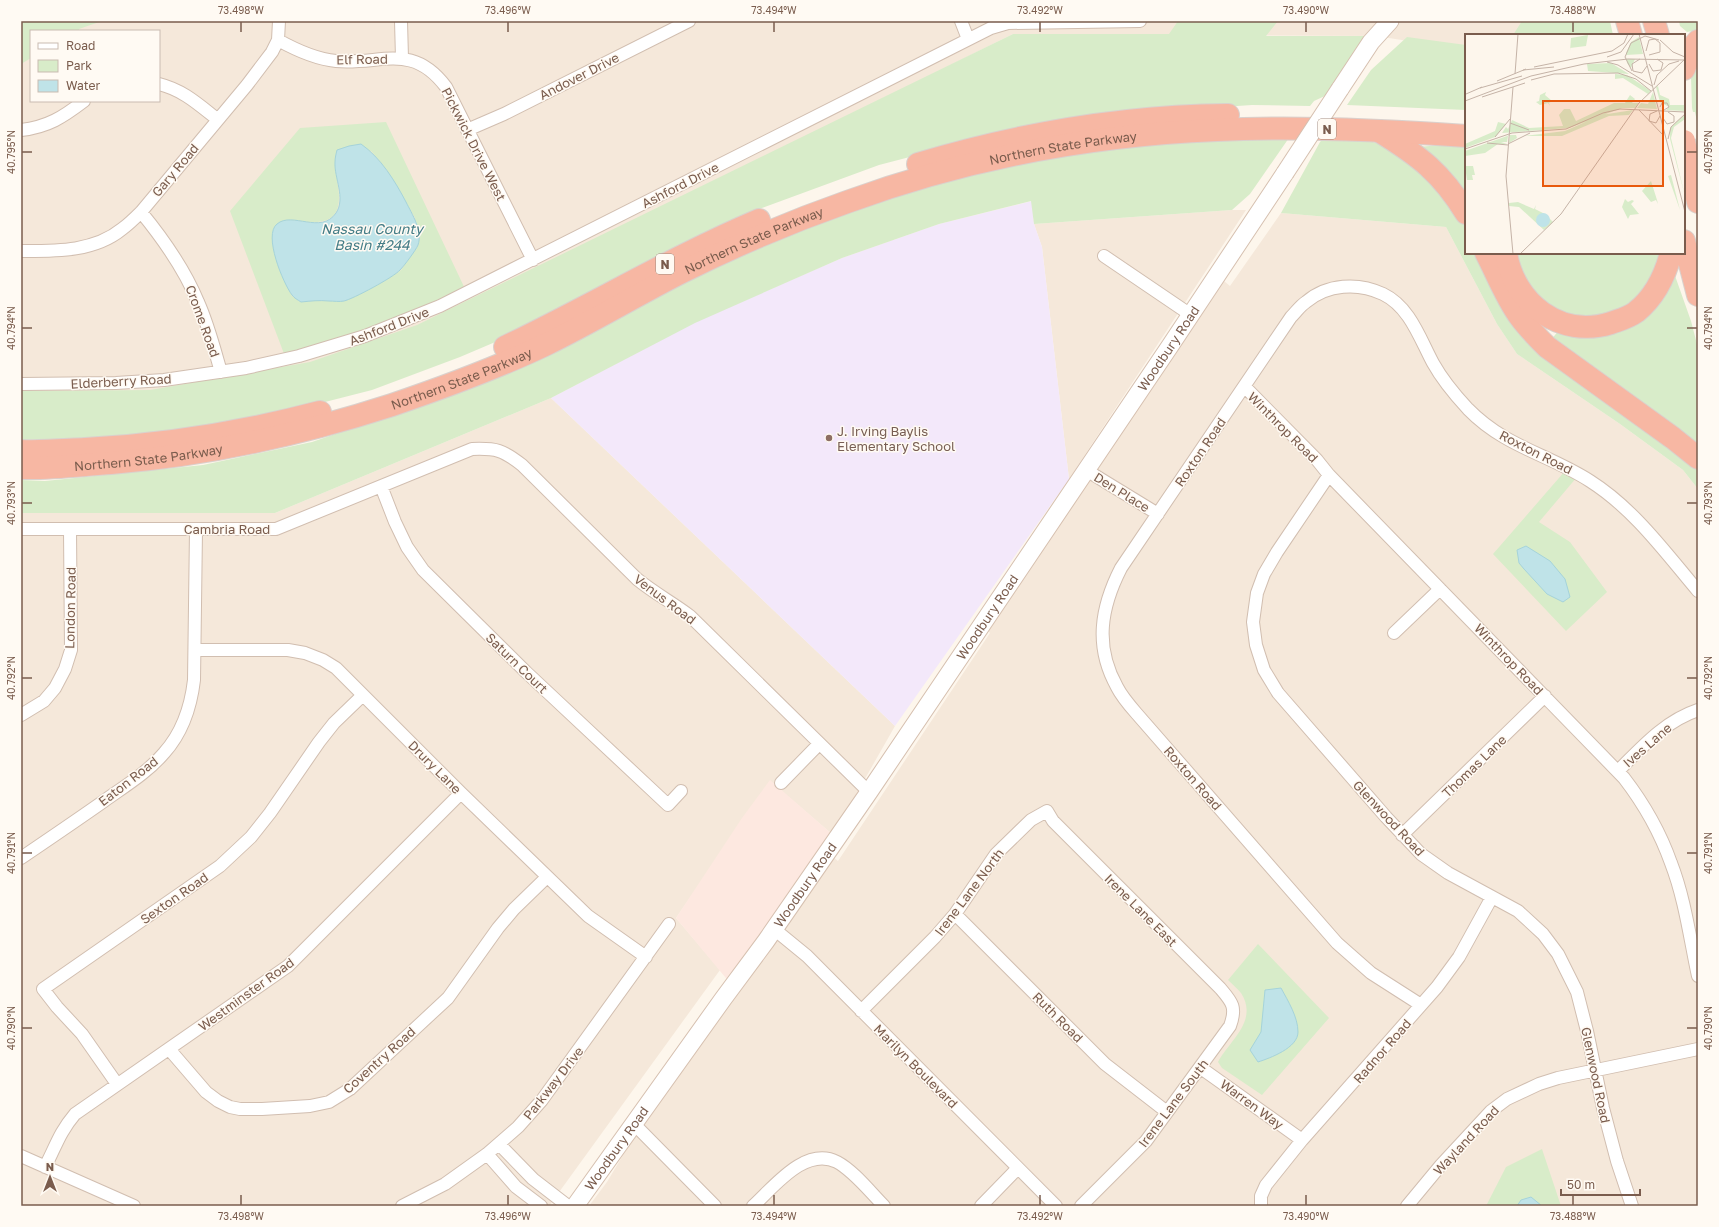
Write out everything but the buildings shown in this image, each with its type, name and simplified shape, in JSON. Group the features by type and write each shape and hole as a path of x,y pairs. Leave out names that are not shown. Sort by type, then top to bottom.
{"highway":[{"path":"1627,21 1631,34"},
{"path":"1654,21 1658,34"},
{"path":"1685,66 1692,48 1698,41"},
{"name":"Northern State Parkway","path":"21,451 135,446 220,433 278,422 319,412 400,388 457,368 501,349 551,325 718,238 796,205 859,182 952,154 1013,140 1094,126 1183,116 1319,114 1380,116 1465,122"},
{"name":"Northern State Parkway","path":"21,468 47,469 137,461 211,452 294,434 356,416 486,371 548,344 682,273 794,221 856,198 945,171 1057,147 1129,136 1217,130 1275,128 1378,130 1465,136"},
{"path":"1378,130 1428,164 1450,188 1465,211"},
{"path":"1685,140 1698,141"},
{"path":"1685,143 1698,195"},
{"path":"1691,163 1698,202"},
{"path":"1685,245 1698,294"},
{"path":"1486,254 1519,316 1547,347 1674,438 1698,458"},
{"path":"1506,254 1513,277 1527,300 1541,312 1556,321 1567,325 1590,327 1604,325 1623,319 1640,308 1652,296 1659,286 1671,254"}],"main road":[{"name":"Woodbury Road","path":"575,1206 774,930 869,792 1191,315 1371,42 1390,21"}],"street":[{"name":"Gary Road","path":"21,251 78,249 101,241 121,230 141,212 217,119 247,85 272,52 278,40 279,21"},
{"path":"401,21 402,58"},
{"name":"Andover Drive","path":"467,130 504,114 690,21"},
{"path":"961,21 968,38"},
{"name":"Ashford Drive","path":"221,372 299,356 365,336 440,306 990,28 1004,23 1140,21"},
{"name":"Elf Road","path":"278,40 310,55 335,61 362,61 402,58"},
{"name":"Pickwick Drive West","path":"402,58 414,61 424,66 439,78 446,87 533,260"},
{"path":"160,84 174,88 193,100 217,119"},
{"path":"21,130 37,128 58,120 83,102"},
{"name":"Crome Road","path":"141,212 162,239 186,275 205,319 221,372"},
{"path":"1104,256 1191,315"},
{"name":"Roxton Road","path":"1421,1005 1371,972 1337,943 1137,714 1117,687 1108,666 1103,643 1105,607 1111,587 1121,568 1291,317 1305,302 1314,296 1334,288 1347,286 1369,288 1384,294 1398,305 1410,317 1444,381 1456,397 1478,419 1492,430 1512,442 1591,481 1620,503 1638,521 1698,591"},
{"name":"Elderberry Road","path":"21,384 116,384 164,380 221,372"},
{"name":"Winthrop Road","path":"1244,387 1317,460 1329,475 1618,771 1637,795 1651,817 1670,858 1685,912 1698,976"},
{"name":"Cambria Road","path":"21,530 276,529 472,449 489,448"},
{"name":"Venus Road","path":"489,448 507,453 522,465 637,579 650,590 673,603 690,616 869,792"},
{"name":"Den Place","path":"1086,470 1158,514"},
{"name":"Glenwood Road","path":"1329,475 1264,574 1254,606 1253,622 1256,645 1264,670 1278,693 1402,835 1431,863 1518,911 1543,934 1558,954 1577,992 1603,1108 1617,1160 1632,1206"},
{"name":"Saturn Court","path":"381,486 395,522 407,547 423,570 526,672 668,805 681,791"},
{"name":"London Road","path":"21,715 44,701 55,688 65,669 71,650 70,530"},
{"name":"Eaton Road","path":"21,858 136,778 164,753 183,722 192,697 194,680 196,530"},
{"path":"1394,632 1440,589"},
{"name":"Drury Lane","path":"195,650 288,650 305,653 323,660 336,668 461,793 588,916 646,957"},
{"name":"Sexton Road","path":"118,1084 82,1034 57,1007 43,989 220,866 251,837 270,813 319,742 334,723 363,695"},
{"name":"Thomas Lane","path":"1402,835 1545,696"},
{"name":"Ives Lane","path":"1618,771 1663,728 1698,710"},
{"path":"781,783 819,744"},
{"name":"Westminster Road","path":"45,1167 64,1127 75,1114 288,966 461,793"},
{"name":"Irene Lane North","path":"861,1011 935,937 955,914 996,854 1031,820 1047,811"},
{"name":"Irene Lane East","path":"1047,811 1058,826 1220,988 1232,1001 1234,1009"},
{"name":"Coventry Road","path":"169,1049 206,1092 218,1102 230,1107 240,1109 262,1109 310,1106 329,1102 350,1089 448,998 498,928 514,909 547,877"},
{"name":"Radnor Road","path":"1261,1201 1266,1184 1302,1140 1437,987 1459,957 1492,897"},
{"name":"Ruth Road","path":"955,914 1105,1064 1167,1112"},
{"name":"Parkway Drive","path":"402,1206 445,1184 487,1154 518,1127 542,1100 669,924"},
{"name":"Marilyn Boulevard","path":"774,930 807,956 1056,1206"},
{"name":"Irene Lane South","path":"1081,1206 1146,1141 1201,1068 1230,1026 1234,1018 1234,1009"},
{"name":"Wayland Road","path":"1407,1206 1441,1165 1491,1111 1507,1099 1539,1084 1595,1070 1698,1049"},
{"name":"Warren Way","path":"1201,1068 1302,1140"},
{"path":"634,1123 715,1206"},
{"path":"499,1144 533,1179 568,1206"},
{"path":"487,1154 516,1187 540,1206"},
{"path":"21,1156 134,1206"},
{"path":"753,1206 798,1165 811,1160 828,1160 837,1162 848,1170 884,1206"},
{"path":"980,1206 1018,1168"}],"shaded area":[{"path":"21,21 1534,21 1525,34 1465,34 1465,50 1376,36 1013,34 422,327 305,366 151,395 21,394"},
{"name":"J. Irving Baylis Elementary School","path":"1032,201 1034,224 1042,247 1069,479 895,726 551,398 695,322 842,258 939,224"},
{"path":"1246,210 1069,479 1042,247 1034,224"},
{"path":"1281,213 1446,227 1497,324 1517,354 1620,424 1683,470 1698,489 1698,1206 589,1206 607,1182 641,1125 829,854 838,861 990,633 986,629 1224,281 1230,286"},
{"path":"551,398 895,726 833,835 770,781 676,918 720,970 549,1206 21,1206 21,513 275,513"},
{"path":"770,780 833,835 730,983 676,918 742,818"}],"green space":[{"path":"21,21 102,21 79,30 30,30 30,59 21,64"},
{"path":"1178,21 1278,21 1266,36 1376,36 1340,89 1314,101 1310,106 1252,105 1133,113 1029,126 879,165 759,209 533,326 460,357 372,390 278,414 126,437 21,440 21,391 150,390 310,362 417,325 1013,34 1169,34"},
{"path":"1522,21 1610,21 1613,34 1514,34"},
{"path":"1679,21 1698,21 1698,30 1687,32 1680,26"},
{"path":"1407,37 1465,45 1465,110 1347,105 1371,70"},
{"path":"1698,54 1698,126 1695,112 1693,112 1692,108 1691,77"},
{"path":"386,122 467,293 286,359 230,211 300,128","holes":["371,151 386,169 415,218 411,255 401,270 384,281 344,301 314,300 301,302 292,296 278,266 287,220 312,222 329,219 335,214 338,206 339,195 337,180"]},
{"path":"1291,135 1250,194 1232,210 1034,224 1031,201 939,224 842,258 695,323 551,398 275,513 21,513 21,480 45,481 203,465 312,442 417,406 697,271 834,212 953,177 1061,153 1190,136"},
{"path":"1326,135 1371,141 1404,155 1437,182 1465,225 1465,254 1479,254 1511,319 1698,466 1698,489 1683,470 1620,424 1517,354 1497,324 1446,227 1281,213 1320,142"},
{"path":"1457,144 1465,145 1465,198 1416,147"},
{"path":"1517,254 1660,254 1659,262 1646,291 1622,308 1594,317 1562,314 1532,293 1518,261"},
{"path":"1673,270 1691,321 1698,348 1698,446 1550,341 1560,329 1614,330"},
{"path":"1565,471 1577,477 1539,522 1570,542 1607,592 1566,631 1493,554"},
{"path":"1258,944 1329,1018 1262,1095 1222,1068 1218,1062 1245,1022 1247,1013 1246,1003 1241,993 1228,980"},
{"path":"1542,1149 1561,1206 1486,1206 1506,1167"}],"water":[{"name":"Nassau County Basin #244","path":"361,144 381,163 402,194 418,228 418,245 400,270 356,296 342,301 301,302 292,295 288,289 280,270 273,248 273,230 277,224 283,221 290,220 315,223 330,219 336,213 340,201 335,168 337,150"},
{"path":"1526,546 1550,561 1565,579 1570,597 1563,602 1547,594 1524,569 1519,563 1517,550"},
{"path":"1281,988 1292,1009 1298,1026 1297,1038 1282,1052 1258,1062 1250,1050 1261,1032 1265,990"},
{"path":"1531,1197 1542,1206 1517,1206 1521,1200"}],"place":[{"name":"J. Irving Baylis Elementary School","path":"829,438"}]}
